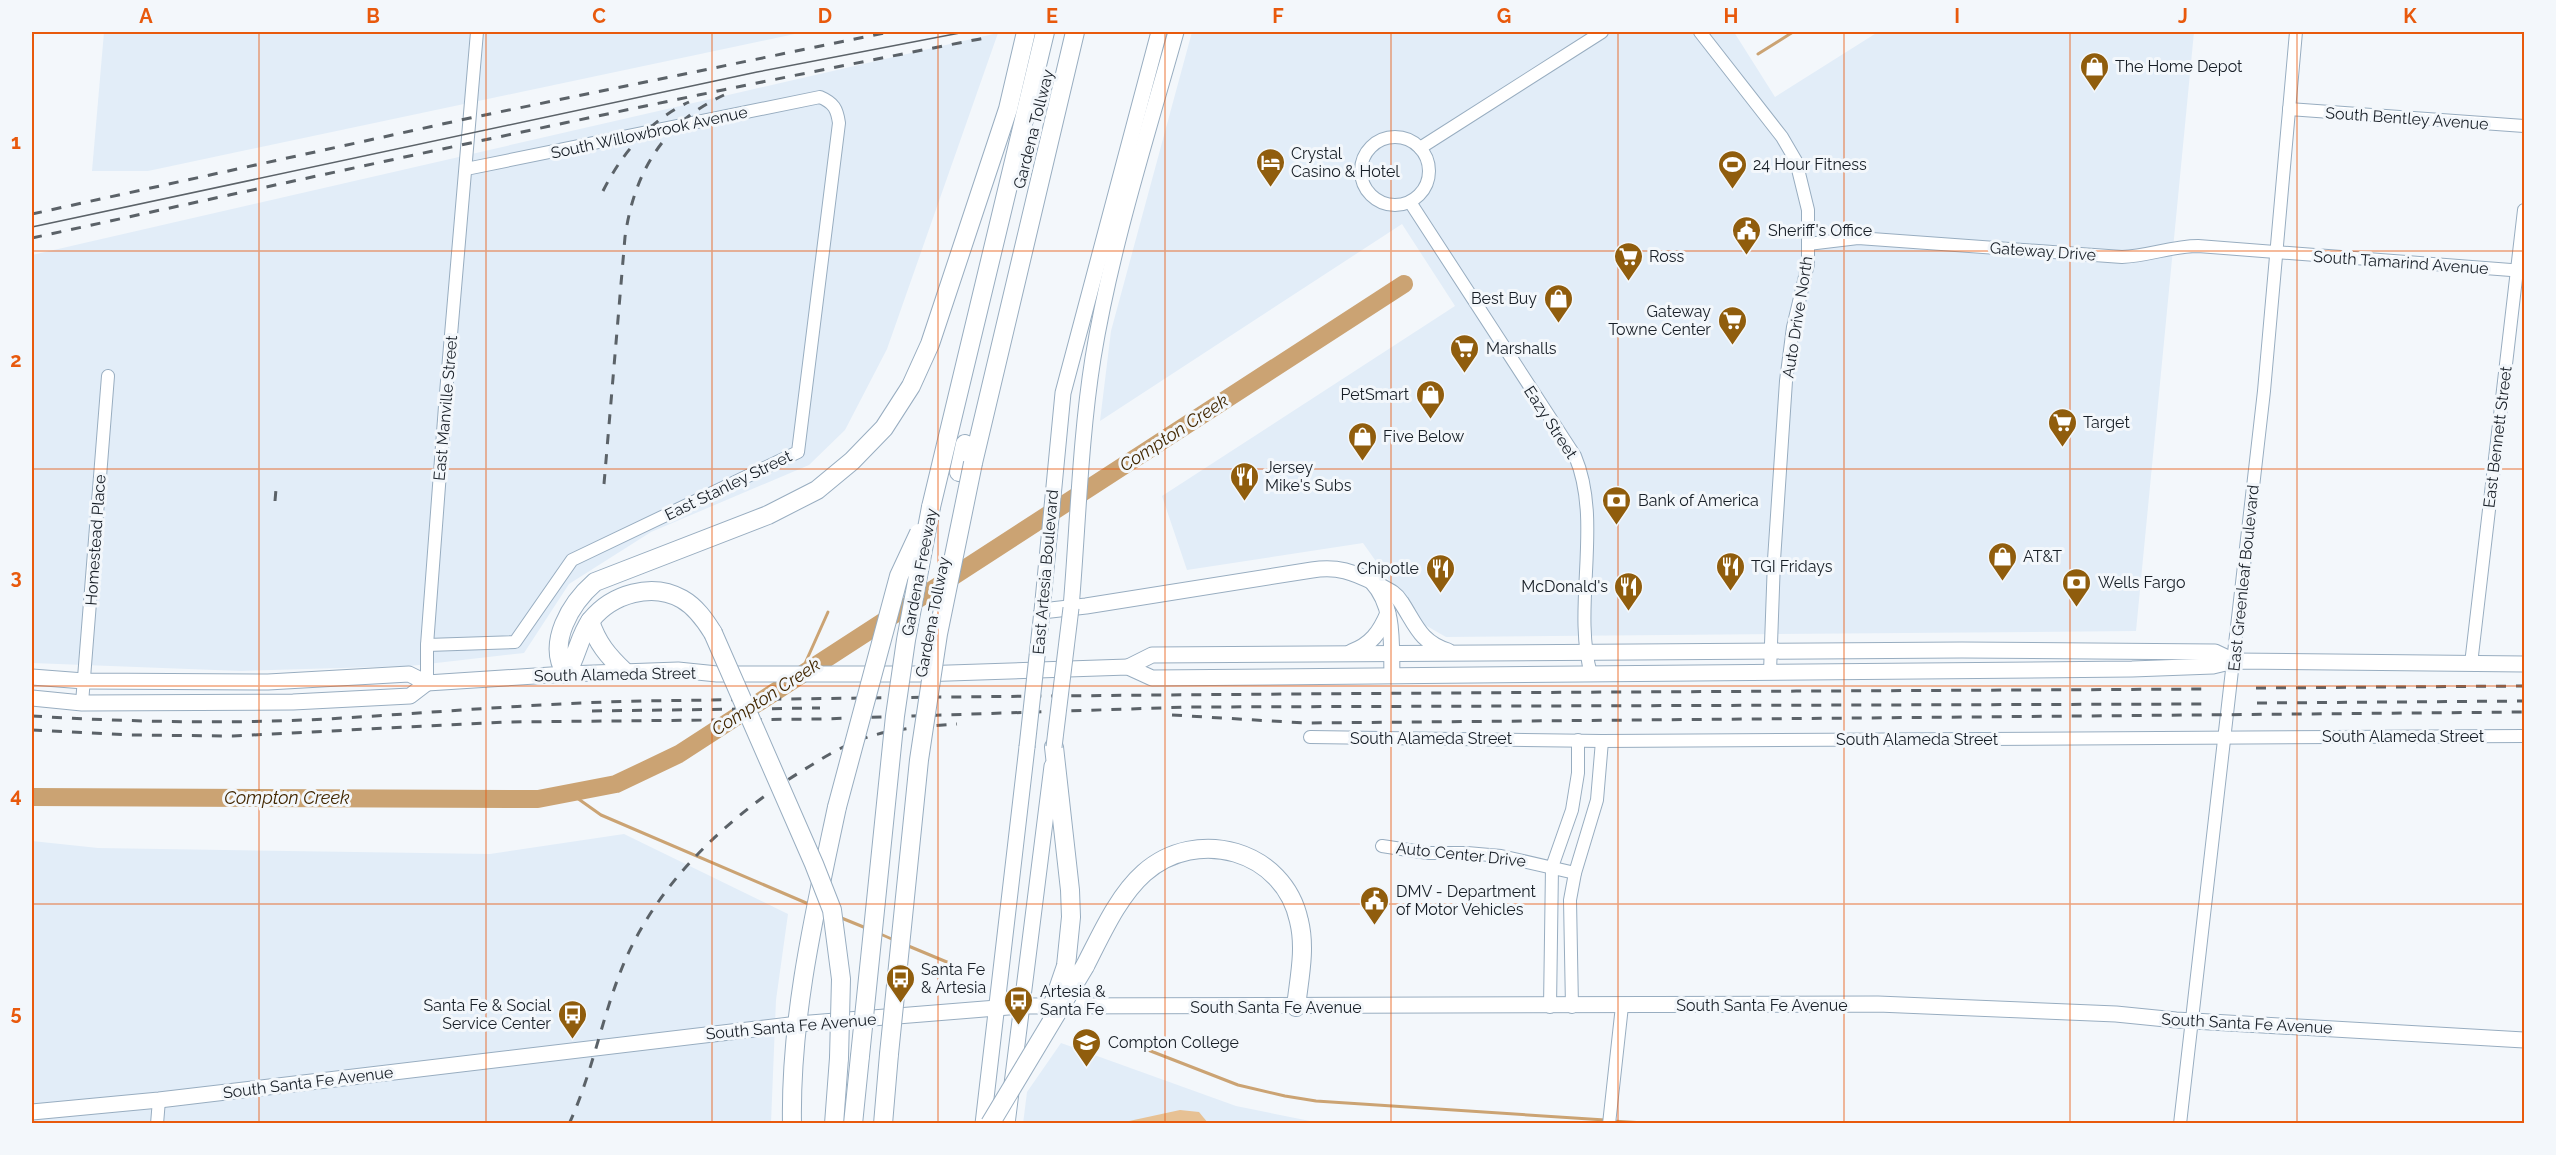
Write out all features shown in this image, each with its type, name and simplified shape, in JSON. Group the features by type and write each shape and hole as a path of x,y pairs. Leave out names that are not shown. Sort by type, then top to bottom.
{"highway":[{"path":"566,674 561,667 561,632 574,604 595,582 768,515 817,490 852,461 884,428 911,386 930,344 1008,109 1026,32"},
{"name":"Gardena Freeway","path":"1053,41 1075,32"},
{"name":"Gardena Freeway","path":"883,1124 884,1055 925,720 938,634 966,468 1053,123 1053,41"},
{"name":"Gardena Freeway","path":"853,1124 895,716 906,640 931,507 966,362 1053,41"},
{"path":"792,1124 793,1070 811,931 837,807 899,576 931,507"},
{"path":"566,674 590,621 604,606 618,597 652,590 682,599 703,617 713,633 829,901 836,930 842,979 834,1124"},
{"path":"590,621 602,649 625,672"},
{"path":"1038,1042 1066,966 1071,917 1054,747"},
{"path":"990,1124 1038,1042 1051,1025 1128,892 1149,869 1186,851 1201,848 1233,851 1250,856 1273,874 1286,889 1299,921 1302,958 1296,1007"},
{"path":"873,1124 884,1055"}],"main road":[{"name":"East Artesia Boulevard","path":"983,1124 1042,611 1063,393 1159,32"},
{"name":"East Artesia Boulevard","path":"1007,1124 1054,747 1078,607 1086,408 1106,291 1176,32"},
{"path":"1138,108 1154,111"},
{"path":"1090,288 1106,291"},
{"path":"1042,611 1326,568 1352,571 1391,591 1401,601 1411,622 1423,637 1438,647 1457,654"},
{"path":"1372,582 1380,590 1388,613 1392,675"},
{"path":"1345,654 1363,648 1373,639 1388,613"},
{"name":"South Alameda Street","path":"32,677 84,681 268,682 409,674 426,683 566,674 689,670 717,674 919,674 1128,667 1152,655 2123,649 2215,652 2234,661"},
{"name":"South Alameda Street","path":"1128,667 1152,678 2132,669 2213,666 2234,661 2524,664"},
{"name":"South Alameda Street","path":"32,698 82,703 293,702 410,696 426,683"},
{"name":"South Santa Fe Avenue","path":"32,1112 159,1100 798,1024 1022,1006 1572,1007 1878,1004 2116,1014 2192,1021 2524,1040"}],"street":[{"name":"East Manville Street","path":"426,683 446,393 477,32"},
{"path":"1420,148 1602,32"},
{"name":"Auto Drive North","path":"1700,32 1782,137 1796,161 1808,210 1808,264 1793,327 1786,381 1774,560 1770,672"},
{"name":"East Greenleaf Boulevard","path":"2180,1124 2234,661 2277,254 2296,32"},
{"name":"South Willowbrook Avenue","path":"466,170 814,98 820,97 831,102"},
{"name":"East Stanley Street","path":"427,645 515,642 572,560 798,452 839,123 837,110 831,102"},
{"name":"South Bentley Avenue","path":"2289,109 2524,126"},
{"path":"1402,137 1420,148 1427,159 1429,177 1421,194 1410,202 1391,205 1372,197 1362,178 1362,163 1374,144 1387,138 1402,137"},
{"name":"Eazy Street","path":"1410,202 1575,456 1581,470 1586,550 1585,654 1592,674"},
{"name":"East Bennett Street","path":"2471,664 2521,271 2524,210"},
{"name":"Gateway Drive","path":"1808,244 1858,238 2122,256 2142,256 2184,246 2277,254"},
{"name":"South Tamarind Avenue","path":"2277,254 2521,271"},
{"name":"Homestead Place","path":"82,703 108,376"},
{"name":"South Alameda Street","path":"1310,737 1602,741 2524,736"},
{"path":"1550,1007 1552,867 1572,810 1578,773 1578,740"},
{"path":"1572,1007 1570,900 1575,873 1597,800 1602,741"},
{"name":"Auto Center Drive","path":"1382,846 1428,853 1501,856 1575,873"},
{"path":"1610,1124 1622,1006"},
{"path":"157,1124 159,1100"}],"shaded area":[{"path":"104,32 804,32 148,171 92,171"},
{"path":"1192,32 1734,32 1775,97 1878,32 2194,32 2136,631 1446,637 1418,621 1363,543 1187,570 1162,496 1455,306 1402,224 1100,421 1111,331"},
{"path":"998,33 887,349 845,430 809,465 651,532 569,584 524,653 410,666 241,671 32,663 32,255"},
{"path":"624,834 788,914 776,1000 771,1123 32,1123 32,841 98,848 490,854"},
{"name":"Compton College","path":"1061,1043 1236,1106 1320,1123 1023,1124 1027,1092"},
{"path":"1180,1110 1199,1112 1208,1123 1120,1123"}],"waterway":[{"name":"Compton Creek","path":"1758,54 1793,32"},
{"name":"Compton Creek","path":"32,797 538,799 616,784 679,754 1404,284"},
{"path":"803,668 828,612"},
{"path":"570,793 601,815 811,905"},
{"path":"839,917 866,928"},
{"path":"878,933 894,940"},
{"path":"906,945 954,965"},
{"path":"1130,1043 1238,1085 1285,1096 1316,1101 1605,1120"},
{"path":"1612,1121 1661,1124"}],"tram line":[{"path":"32,227 757,72 965,32"}],"railway":[{"path":"32,214 470,118 889,32"},
{"path":"32,238 627,110 985,38"},
{"path":"604,484 625,237 629,214 644,171 668,135 684,120 724,95"},
{"path":"603,191 619,164 638,139 662,118 689,102"},
{"path":"275,501 276,489"},
{"path":"2256,688 2524,686"},
{"path":"32,716 216,722 326,719 643,701 1229,694 2205,689"},
{"path":"2257,703 2524,701"},
{"path":"32,730 130,735 233,736 504,722 820,719 1190,707 2205,704"},
{"path":"592,711 820,708"},
{"path":"1172,715 1305,723 2524,712"},
{"path":"569,1124 627,956 642,926 661,898 704,848 755,803 847,745 892,731 957,724"}],"place":[{"name":"The Home Depot","path":"2094,92"},
{"name":"Crystal Casino & Hotel","path":"1270,188"},
{"name":"24 Hour Fitness","path":"1732,190"},
{"name":"Sheriff's Office","path":"1747,256"},
{"name":"Ross","path":"1628,282"},
{"name":"Best Buy","path":"1558,324"},
{"name":"Gateway Towne Center","path":"1732,346"},
{"name":"Marshalls","path":"1465,374"},
{"name":"PetSmart","path":"1430,420"},
{"name":"Target","path":"2062,448"},
{"name":"Five Below","path":"1362,462"},
{"name":"Jersey Mike's Subs","path":"1244,502"},
{"name":"Bank of America","path":"1617,526"},
{"name":"AT&T","path":"2002,582"},
{"name":"TGI Fridays","path":"1730,592"},
{"name":"Chipotle","path":"1440,594"},
{"name":"Wells Fargo","path":"2077,608"},
{"name":"McDonald's","path":"1629,612"},
{"name":"DMV - Department of Motor Vehicles","path":"1375,926"},
{"name":"Santa Fe & Artesia","path":"900,1004"},
{"name":"Artesia & Santa Fe","path":"1019,1026"},
{"name":"Santa Fe & Social Service Center","path":"572,1040"},
{"name":"Compton College","path":"1087,1068"}]}
